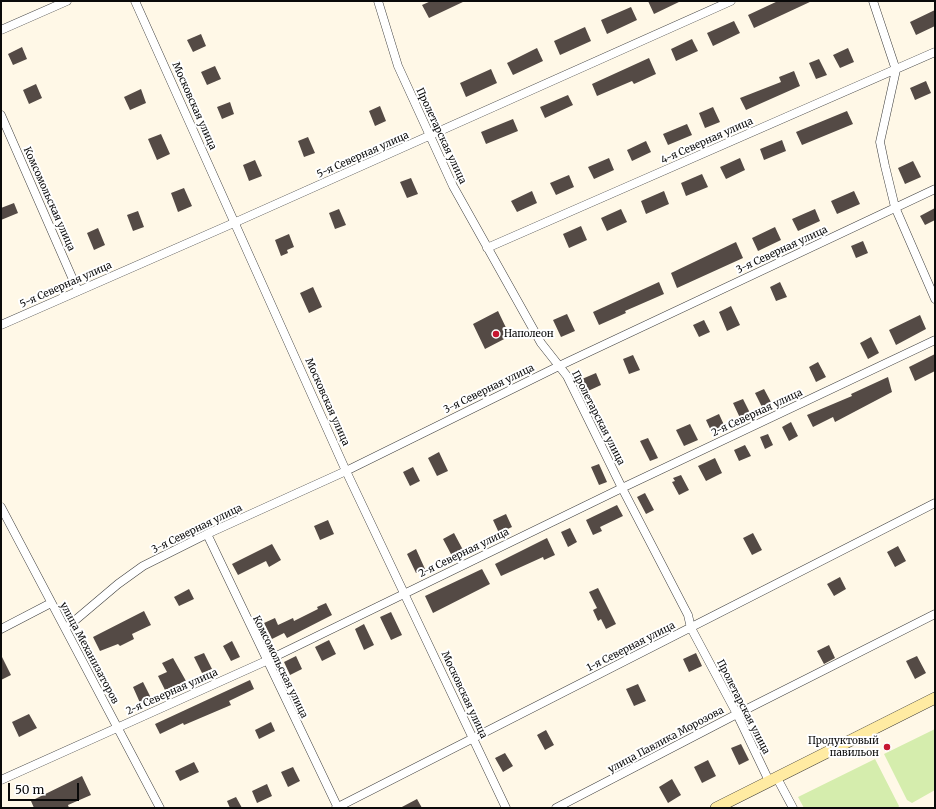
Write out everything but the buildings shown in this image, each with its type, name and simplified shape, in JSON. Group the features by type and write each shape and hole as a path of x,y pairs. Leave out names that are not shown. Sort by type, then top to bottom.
{"street":[{"path":"1,30 67,1"},
{"name":"Московская улица","path":"135,1 236,222 346,471 405,592 506,808"},
{"name":"Пролетарская улица","path":"378,1 398,66 428,136 453,186 540,343 567,376 579,397 622,488 688,615 691,628 773,779 793,808"},
{"name":"5-я Северная улица","path":"1,324 236,222 732,1"},
{"path":"873,1 896,70 880,142 894,207 935,299"},
{"name":"4-я Северная улица","path":"486,248 935,52"},
{"name":"Комсомольская улица","path":"1,115 78,291"},
{"name":"3-я Северная улица","path":"66,628 87,608 137,571 207,534 346,471 559,366 935,189"},
{"name":"2-я Северная улица","path":"1,780 266,660 622,488 935,340"},
{"name":"1-я Северная улица","path":"337,808 473,737 691,628 935,503"},
{"name":"улица Механизаторов","path":"1,507 160,808"},
{"name":"Комсомольская улица","path":"207,534 337,808"},
{"path":"1,628 51,603"},
{"name":"улица Павлика Морозова","path":"556,808 737,714 935,614"},
{"path":"716,808 935,698"}],"green space":[{"path":"935,729 935,790 912,803 907,800 884,754"},
{"path":"875,759 899,806 898,808 804,808 798,797"}],"place":[{"name":"Наполеон","path":"496,334"},
{"name":"Продуктовый павильон","path":"887,747"}]}
